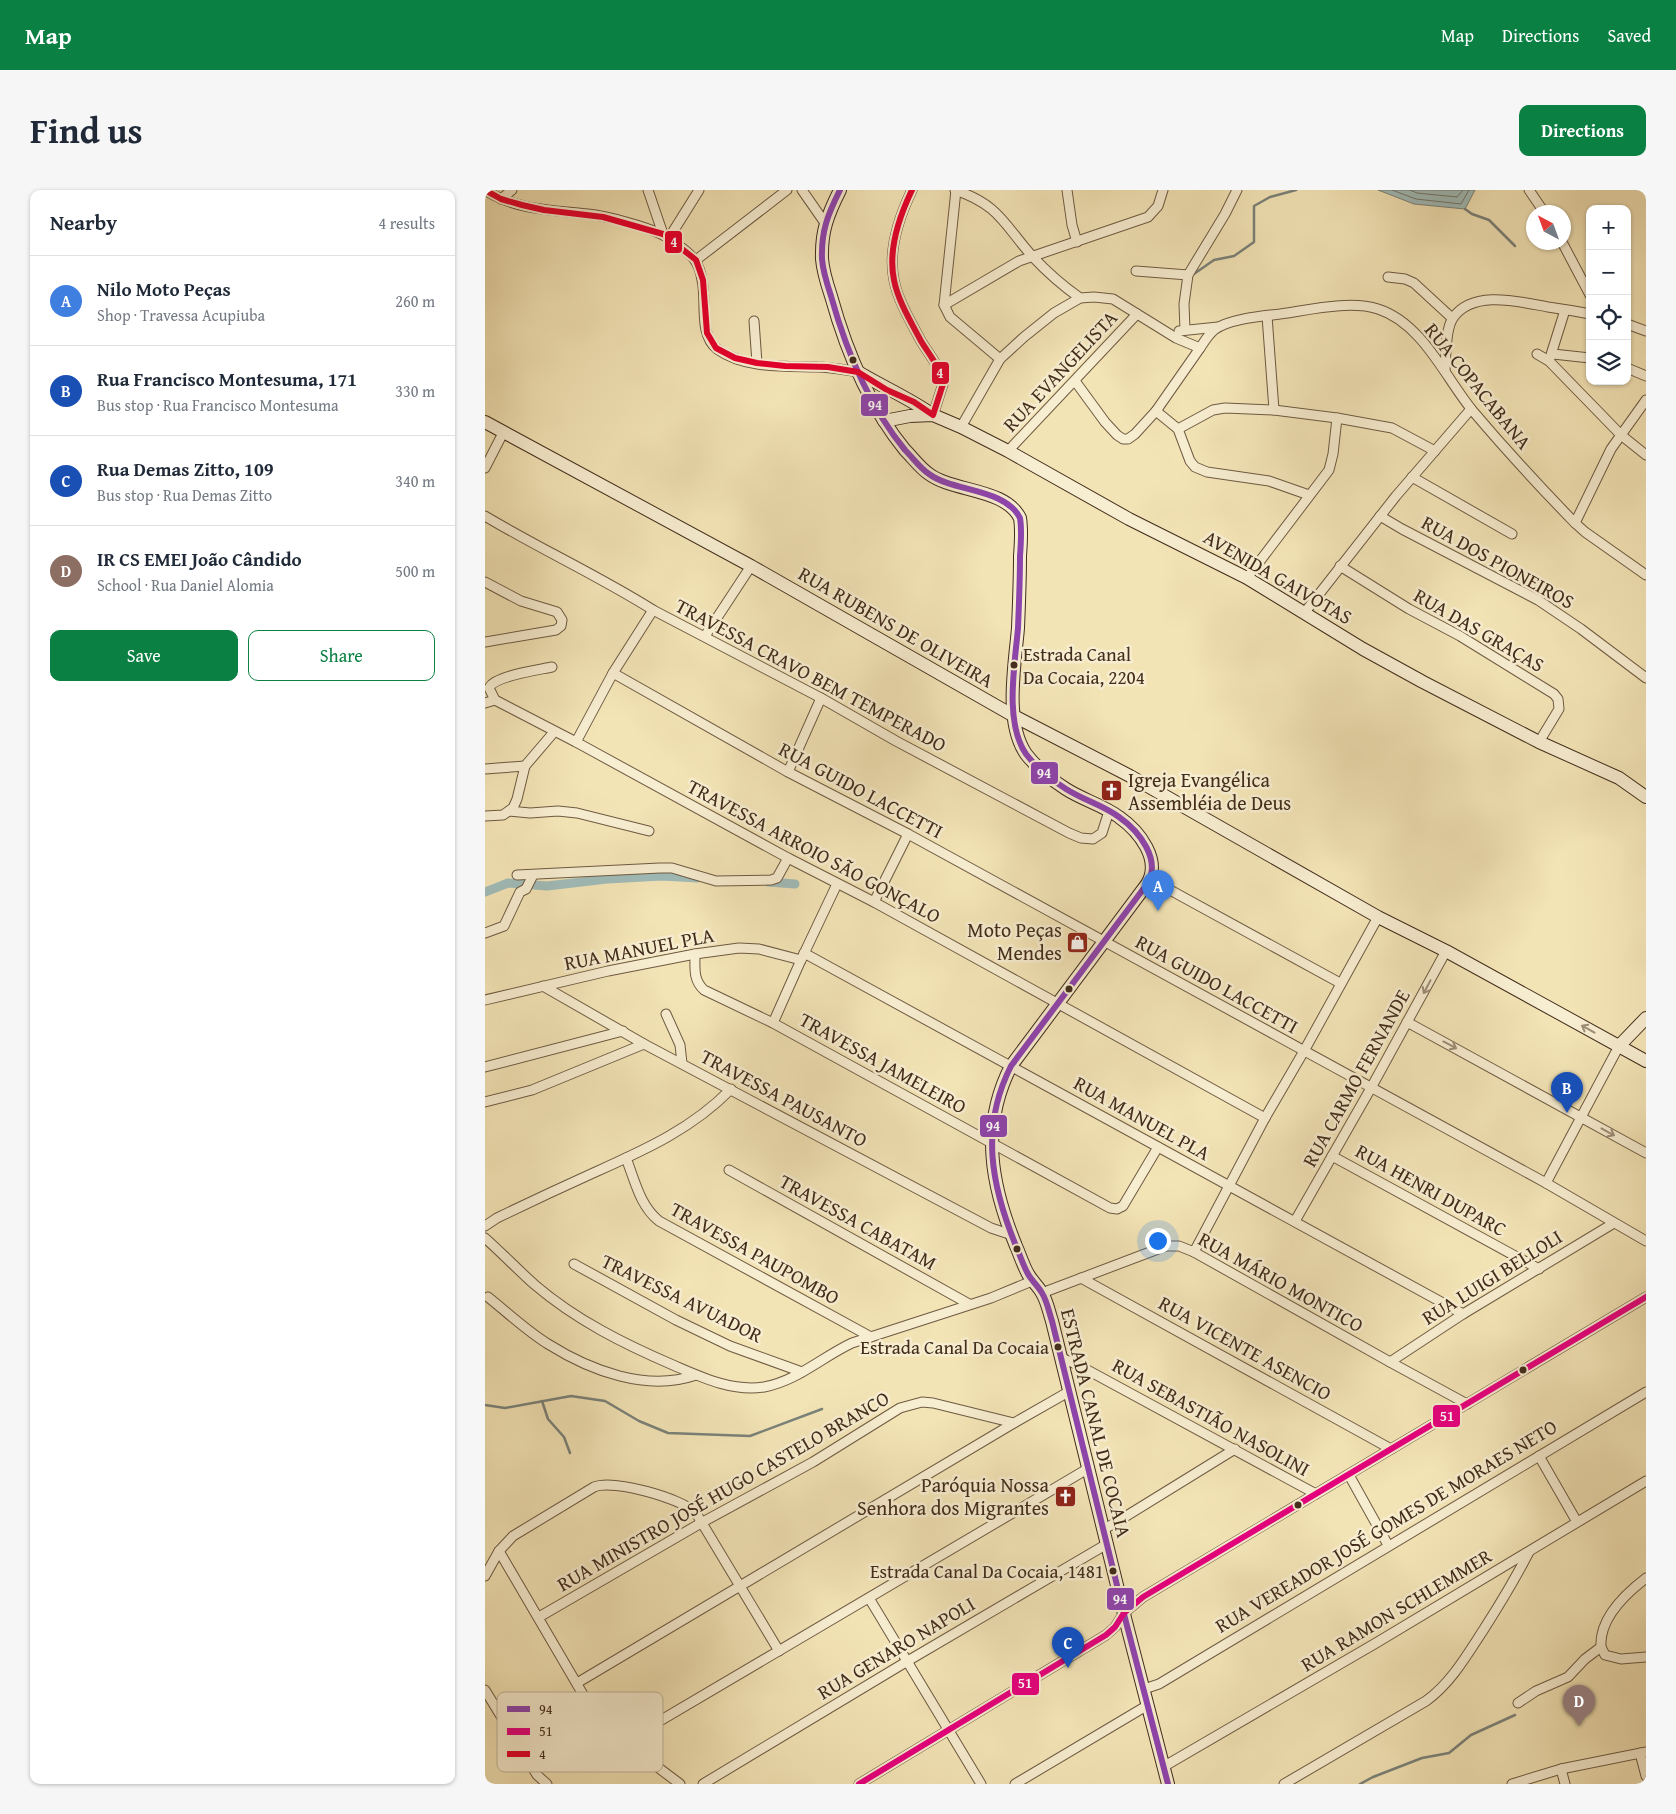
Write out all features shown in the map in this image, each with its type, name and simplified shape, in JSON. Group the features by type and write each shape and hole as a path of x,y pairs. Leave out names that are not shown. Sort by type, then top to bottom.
{"street":[{"path":"485,190 501,199 544,210 603,217 666,236 695,260 703,280 705,321 709,338 716,348 726,354 757,363 828,367 858,372 887,390 914,402 933,415 943,384 942,378 907,312 895,283 892,270 892,257 897,230 912,190"},
{"path":"501,199 512,190"},
{"path":"648,190 666,236"},
{"path":"666,236 699,190"},
{"path":"695,260 787,190"},
{"path":"802,190 825,222"},
{"path":"840,190 825,222 822,251 825,276 837,316 858,372 885,421 913,459 929,475 950,484 984,493 998,499 1016,511 1020,518 1018,627 1013,680 1016,729 1019,741 1027,756 1064,788 1086,801 1109,811 1124,822 1148,850 1151,865 1149,880 1340,984"},
{"path":"1000,359 950,317 944,305 956,190 973,196 989,206 1011,228 1033,256 1060,283 1080,298"},
{"path":"1067,190 1071,225 1077,242"},
{"path":"944,305 1001,271 1033,256 1147,217 1157,206 1163,190"},
{"path":"1185,330 1184,297 1188,275 1211,239 1237,190"},
{"path":"1529,190 1539,205"},
{"path":"1566,250 1586,287"},
{"path":"1136,271 1188,275"},
{"path":"1388,277 1405,279 1414,283 1452,318"},
{"path":"961,427 1000,359 1054,313 1080,298 1094,297 1113,300 1167,332 1200,348"},
{"path":"1445,371 1452,318 1463,308 1485,300 1503,300 1586,313"},
{"name":"RUA COPACABANA","path":"1167,332 1218,327 1236,321 1335,307 1362,306 1379,309 1390,314 1413,332 1445,371 1452,384 1471,409 1515,461 1575,523 1646,575"},
{"path":"1551,357 1565,310"},
{"name":"RUA EVANGELISTA","path":"1008,451 1137,314"},
{"path":"1267,316 1274,410"},
{"path":"754,321 757,363"},
{"path":"1631,325 1646,331"},
{"path":"1075,381 1105,422 1123,439 1132,437 1156,411 1207,338 1218,327"},
{"path":"1537,354 1551,357 1586,358"},
{"path":"1551,357 1621,435 1646,455"},
{"path":"1631,370 1646,376"},
{"path":"1575,523 1611,449 1646,400"},
{"path":"1178,429 1213,410 1225,408 1274,410 1337,418 1392,428 1435,451"},
{"path":"1305,612 1380,516 1471,409"},
{"path":"1156,411 1178,429 1192,465 1199,470 1269,482 1309,495"},
{"name":"AVENIDA GAIVOTAS","path":"885,421 910,416 933,415 961,427 1008,451 1129,519 1247,578 1389,663 1539,742 1619,778 1646,797"},
{"path":"1247,578 1329,470 1332,461 1337,418"},
{"name":"RUA RUBENS DE OLIVEIRA","path":"485,422 751,566 1015,716 1130,776 1378,917 1446,951 1646,1061"},
{"path":"485,468 503,432"},
{"path":"1412,477 1512,534"},
{"name":"TRAVESSA CRAVO BEM TEMPERADO","path":"485,516 653,610 821,698 1069,833 1081,838 1093,839 1099,836 1102,833 1109,811"},
{"name":"RUA DOS PIONEIROS","path":"1380,516 1538,600 1581,629 1646,678"},
{"path":"705,636 751,566"},
{"name":"RUA DAS GRAÇAS","path":"1341,566 1409,609 1460,636 1554,694 1558,699 1559,708 1539,742"},
{"path":"485,582 521,601 557,612 562,620 561,626 556,630 485,642"},
{"path":"576,742 613,673 653,610"},
{"path":"485,703 495,700 489,687 493,683 515,675 551,668"},
{"name":"RUA GUIDO LACCETTI","path":"613,673 788,772 908,834 1546,1183 1646,1241"},
{"path":"788,772 821,698"},
{"name":"TRAVESSA ARROIO SÃO GONÇALO","path":"495,700 788,858 874,902 1265,1118"},
{"path":"485,816 501,815 509,811 517,799 525,766 554,732"},
{"path":"485,769 525,766"},
{"path":"509,811 530,813 577,812 649,831"},
{"path":"874,902 908,834"},
{"path":"517,875 533,876 671,868 716,881 771,880 777,878 788,858"},
{"path":"485,933 505,926 520,892 527,887 533,876"},
{"name":"ESTRADA CANAL DE COCAIA","path":"1149,880 1011,1066 997,1102 994,1116 992,1154 1000,1203 1032,1281 1042,1293 1050,1314 1167,1784"},
{"path":"773,1023 837,884"},
{"path":"1194,1252 1265,1118 1378,917"},
{"name":"RUA MANUEL PLA","path":"485,1000 608,971 695,954 749,948 802,957 1011,1066 1463,1314"},
{"name":"RUA CARMO FERNANDE","path":"1295,1221 1446,951"},
{"name":"TRAVESSA JAMELEIRO","path":"695,954 695,976 697,982 705,990 773,1023 1111,1208 1117,1209 1123,1206 1158,1147"},
{"name":"TRAVESSA PAUSANTO","path":"543,986 644,1044 991,1228 1012,1235"},
{"path":"666,1014 680,1045 682,1063"},
{"path":"1546,1183 1583,1117 1619,1046 1646,1018"},
{"path":"1407,1022 1646,1153"},
{"path":"485,1067 623,1031"},
{"path":"485,1102 532,1090 644,1044"},
{"path":"485,1226 497,1218 626,1158 689,1126 703,1116 731,1089"},
{"name":"RUA HENRI DUPARC","path":"1332,1156 1539,1269"},
{"name":"TRAVESSA PAUPOMBO","path":"626,1158 642,1201 651,1215 659,1221 871,1336"},
{"name":"TRAVESSA CABATAM","path":"729,1170 969,1304"},
{"name":"RUA LUIGI BELLOLI","path":"1390,1362 1463,1314 1614,1222"},
{"path":"485,1238 535,1285 576,1315 635,1349 696,1375 728,1386 748,1388 783,1382 832,1352 852,1343 991,1298 1032,1281"},
{"name":"RUA MÁRIO MONTICO","path":"1042,1293 1166,1246 1179,1246 1194,1252 1467,1404"},
{"name":"TRAVESSA AVUADOR","path":"574,1264 676,1320 730,1346 802,1372"},
{"name":"RUA VICENTE ASENCIO","path":"1081,1278 1391,1449"},
{"path":"488,1297 548,1344 601,1371 659,1382 682,1380 696,1375"},
{"path":"859,1784 1106,1635 1115,1627 1124,1613 1143,1597 1646,1297"},
{"name":"RUA SEBASTIÃO NASOLINI","path":"1062,1358 1316,1494"},
{"path":"577,1683 1013,1423 1070,1391"},
{"name":"RUA VEREADOR JOSÉ GOMES DE MORAES NETO","path":"1144,1689 1159,1684 1646,1392"},
{"name":"RUA MINISTRO JOSÉ HUGO CASTELO BRANCO","path":"539,1617 701,1523 813,1462 900,1408 922,1402 933,1402 1013,1423"},
{"path":"1104,1529 1235,1449"},
{"path":"1539,1456 1577,1522"},
{"path":"663,1719 1089,1468"},
{"path":"1349,1475 1389,1545"},
{"name":"RUA RAMON SCHLEMMER","path":"1163,1767 1646,1481"},
{"path":"485,1576 499,1550 519,1532 586,1491 602,1485 623,1486 670,1498 690,1507 695,1512 779,1651"},
{"name":"RUA GENARO NAPOLI","path":"703,1784 906,1661 1107,1544"},
{"path":"499,1550 582,1692"},
{"path":"1284,1784 1426,1701 1445,1685 1459,1668 1490,1620 1529,1552"},
{"path":"1646,1578 1630,1591 1612,1612 1602,1634 1601,1647 1605,1655 1617,1658 1646,1657"},
{"path":"869,1598 981,1784"},
{"path":"1517,1703 1536,1690 1570,1676 1585,1659 1601,1647"},
{"path":"485,1690 497,1710"},
{"path":"1015,1784 1148,1705"},
{"path":"1512,1784 1561,1770 1643,1753 1646,1776"},
{"path":"1561,1770 1565,1784"},
{"path":"663,1771 680,1784"},
{"path":"535,1772 547,1784"}],"water":[{"path":"1378,190 1475,190 1465,209 1414,204"}],"waterway":[{"path":"1191,276 1214,260 1234,256 1254,242 1254,206 1270,197 1296,190"},
{"path":"1465,209 1472,214 1489,220 1515,246"},
{"path":"485,892 508,883 547,886 607,879 662,876 698,878"},
{"path":"768,882 795,884"},
{"path":"485,1405 505,1408 571,1396 605,1401 639,1421 668,1433 750,1436 822,1409"},
{"path":"542,1401 548,1419 564,1437 570,1453"},
{"path":"1360,1784 1422,1758 1449,1753 1471,1735 1515,1715"}],"transit line":[{"name":"4","path":"485,190 501,199 522,205 544,210 603,217 663,234 696,260 703,280 707,333 716,348 735,358 757,363 828,367 858,372 887,390 914,402 933,415 943,384 942,378 909,319 894,280 892,258 896,234 912,190"},
{"name":"94","path":"840,190 824,231 823,264 844,337 860,377 880,415 905,450 926,472 939,480 1003,501 1013,508 1020,518 1018,628 1013,675 1013,710 1019,741 1030,759 1055,782 1113,813 1127,823 1141,838 1150,856 1152,865 1151,875 1147,884 1011,1066 1001,1089 995,1111 992,1134 995,1178 1000,1201 1026,1271 1039,1288 1047,1303 1168,1784"},
{"name":"51","path":"859,1784 1106,1635 1115,1627 1124,1613 1143,1597 1646,1297"}],"place":[{"name":"Estrada Canal Da Cocaia, 2204","path":"1014,665"},
{"name":"Igreja Evangélica Assembléia de Deus","path":"1112,791"},
{"name":"Nilo Moto Peças","path":"1158,911"},
{"name":"Moto Peças Mendes","path":"1078,942"},
{"name":"Rua Francisco Montesuma, 171","path":"1567,1113"},
{"name":"Estrada Canal Da Cocaia","path":"1058,1347"},
{"name":"Paróquia Nossa Senhora dos Migrantes","path":"1065,1497"},
{"name":"Estrada Canal Da Cocaia, 1481","path":"1113,1571"},
{"name":"Rua Demas Zitto, 109","path":"1068,1668"},
{"name":"IR CS EMEI João Cândido","path":"1579,1726"}]}
